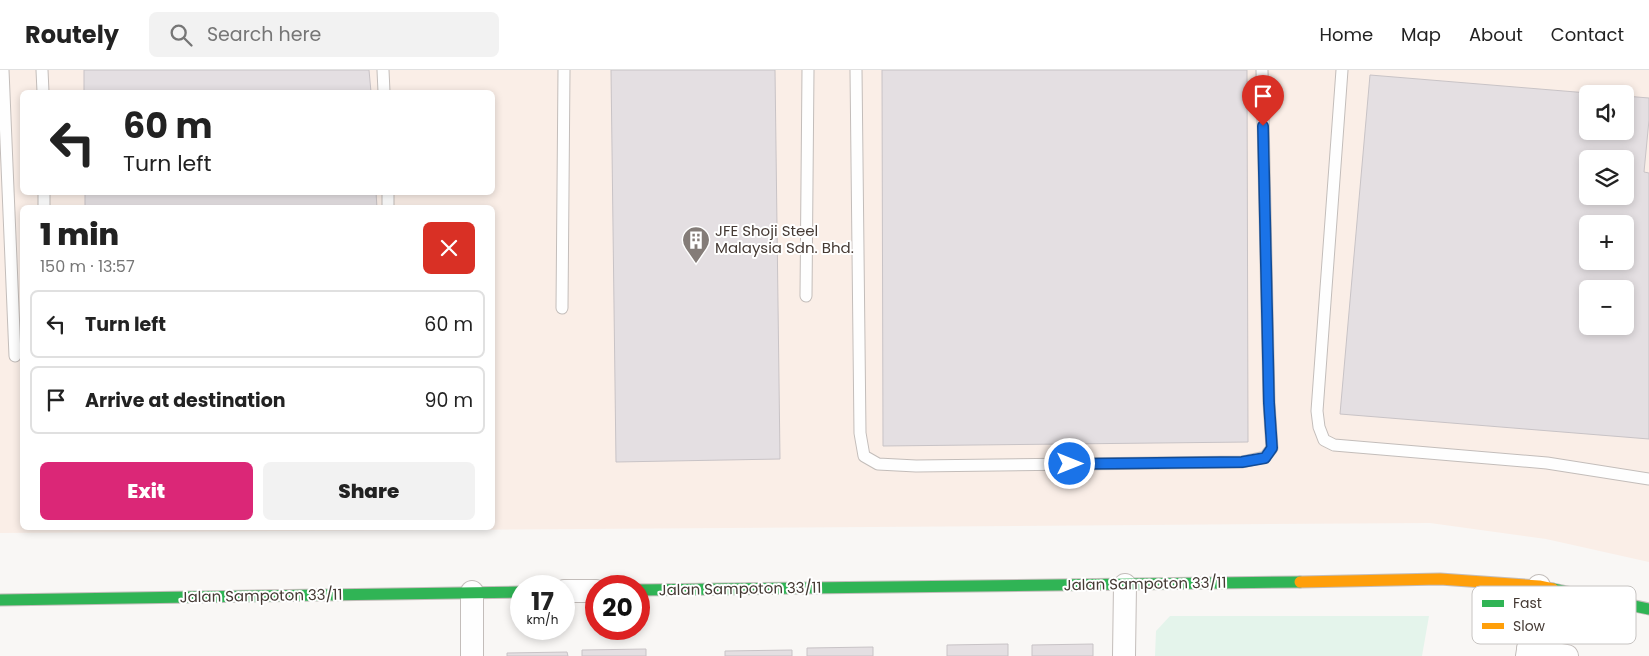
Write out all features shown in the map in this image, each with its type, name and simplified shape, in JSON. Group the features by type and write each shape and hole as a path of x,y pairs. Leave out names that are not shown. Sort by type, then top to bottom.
{"street":[{"name":"Jalan Sampoton 33/11","path":"650,590 1125,585 1440,579 1539,586"},
{"path":"1124,656 1125,585"},
{"path":"472,592 472,656"},
{"name":"Jalan Sampoton 33/11","path":"0,600 510,592"},
{"name":"Jalan Sampoton 33/11","path":"1636,606 1649,609"},
{"path":"1527,652 1567,656"}],"lane":[{"path":"3,70 15,356"},
{"path":"42,70 43,90"},
{"path":"383,70 384,90"},
{"path":"562,308 564,70"},
{"path":"806,296 808,70"},
{"path":"856,70 860,433 864,456 878,464 916,466 1242,462 1265,458 1272,448 1268,364 1262,70"},
{"path":"1342,70 1317,411 1319,427 1324,440 1334,445 1547,463 1649,479"}],"shaded area":[{"path":"0,70 1649,70 1649,562 1546,539 1430,523 495,530 495,205 20,205 20,530 429,530 0,533"},
{"path":"1170,616 1429,616 1422,656 1155,656 1156,631"}],"building":[{"path":"84,70 369,70 371,90 84,90"},
{"name":"JFE Shoji Steel Malaysia Sdn. Bhd.","path":"611,70 775,70 780,459 616,462"},
{"path":"882,70 1247,70 1248,442 883,446"},
{"path":"1370,75 1579,92 1579,140 1634,140 1634,97 1649,98 1644,172 1649,173 1649,439 1340,414"},
{"path":"85,195 376,195 377,205 85,205"},
{"path":"1008,644 1008,656 947,656 947,645"},
{"path":"1093,644 1093,656 1032,656 1032,645"},
{"path":"873,647 873,656 807,656 807,648"},
{"path":"646,649 646,656 582,656 582,650"},
{"path":"792,650 792,656 725,656 725,651"},
{"path":"567,652 568,656 507,656 507,653"}],"traffic: fast":[{"path":"650,590 1300,582"},
{"path":"0,600 510,592"},
{"path":"1636,606 1649,609"}],"traffic: slow":[{"path":"1300,582 1440,579 1539,586"}],"place":[{"name":"JFE Shoji Steel Malaysia Sdn. Bhd.","path":"696,264"}],"route":[{"path":"1070,464 1242,462 1265,458 1272,448 1269,403 1263,126"}]}
